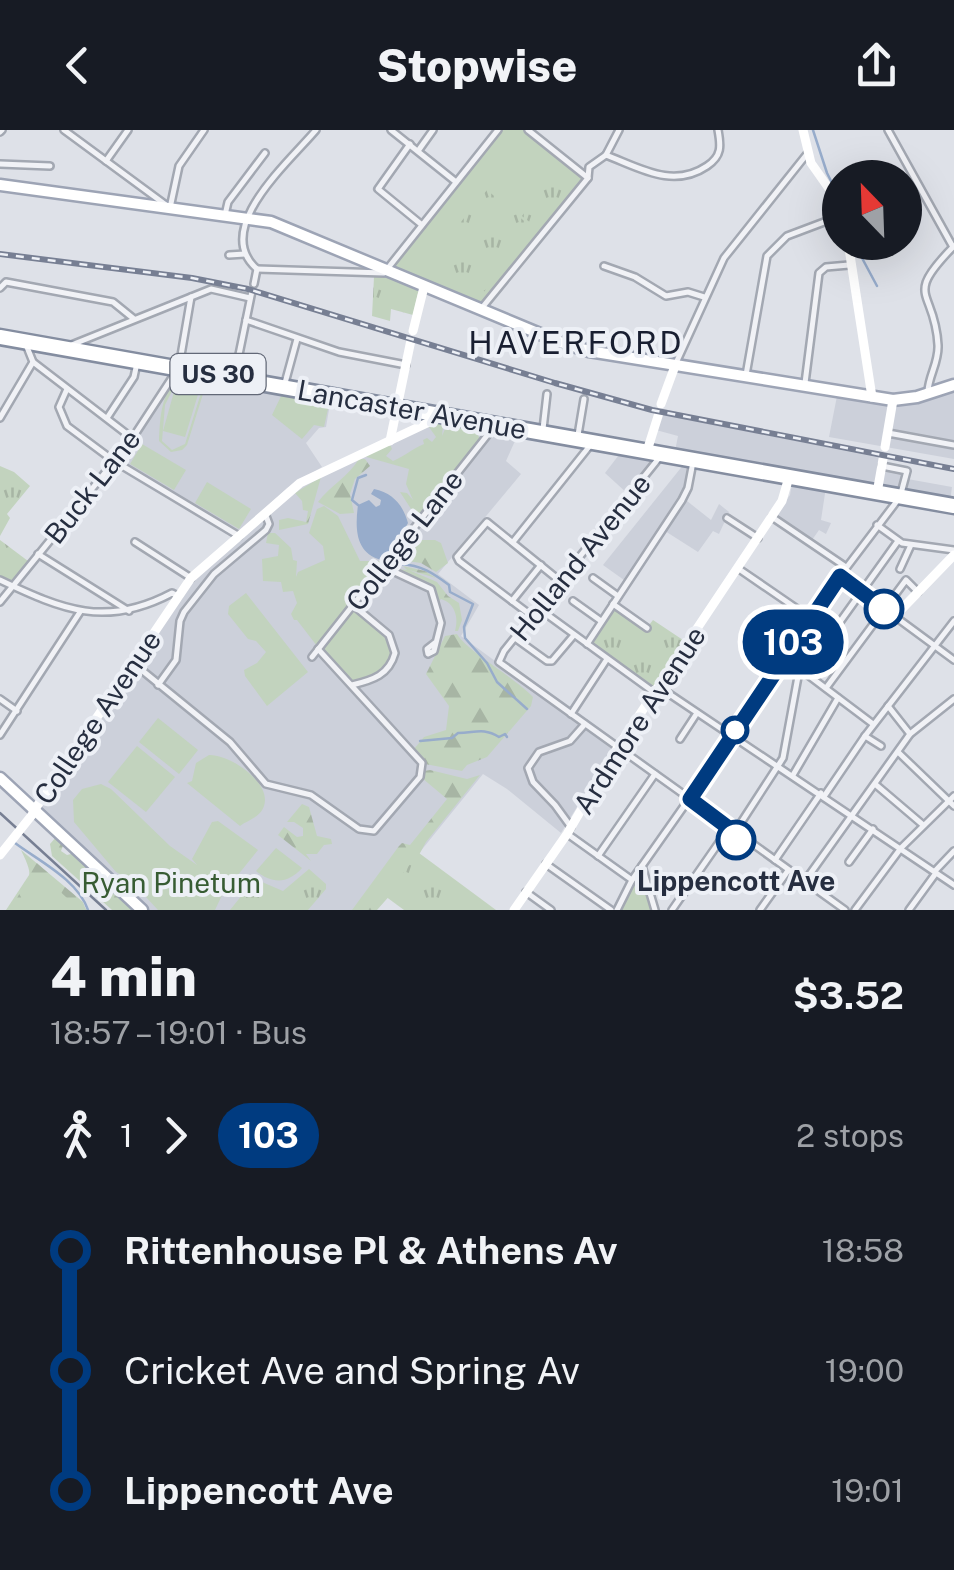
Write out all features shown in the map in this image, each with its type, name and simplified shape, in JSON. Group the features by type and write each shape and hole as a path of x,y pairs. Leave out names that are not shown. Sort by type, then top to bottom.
{"highway":[{"name":"Lancaster Avenue","path":"0,337 654,452"},
{"name":"US 30","path":"654,452 954,506"}],"main road":[{"path":"0,186 272,222 573,348 893,400 954,385"},
{"path":"0,778 142,910"}],"street":[{"path":"64,130 170,208 179,166 204,130"},
{"path":"106,161 128,130"},
{"path":"316,130 246,217 244,254 257,269 381,274 498,130"},
{"path":"391,130 456,182"},
{"path":"418,151 432,130"},
{"path":"528,130 588,178"},
{"path":"481,309 588,178 589,167 606,155 619,130"},
{"path":"606,155 664,176 682,177 696,173 716,158 720,146 718,130"},
{"path":"803,130 808,153 822,179"},
{"path":"888,130 954,248 930,270 923,287 938,350 928,394"},
{"path":"410,144 378,189 422,225"},
{"path":"225,216 228,202 265,153"},
{"path":"654,452 660,408 675,366 724,258 808,153"},
{"path":"0,164 50,166"},
{"path":"746,376 767,256 787,236 822,223"},
{"path":"229,255 244,254"},
{"path":"851,260 872,397"},
{"path":"805,386 819,273 826,267 852,265"},
{"path":"604,266 635,276 666,296 688,292 704,297"},
{"path":"234,376 257,269"},
{"path":"1,285 112,302 134,319"},
{"path":"390,441 424,287"},
{"path":"65,347 212,289 252,291"},
{"path":"179,367 191,297"},
{"path":"246,320 297,339 406,365"},
{"path":"284,386 297,339"},
{"path":"27,342 33,362 132,438"},
{"path":"107,418 134,377 138,360"},
{"path":"0,418 33,362"},
{"name":"Buck Lane","path":"0,602 114,462 179,367"},
{"path":"67,389 60,407 64,422 114,462 239,536"},
{"path":"542,432 547,394"},
{"path":"578,438 584,399"},
{"path":"886,447 893,400"},
{"name":"College Avenue","path":"0,855 191,578 304,480 444,414"},
{"name":"College Lane","path":"312,657 496,424"},
{"path":"888,433 954,446"},
{"path":"512,542 594,441"},
{"name":"Holland Avenue","path":"571,714 498,660 654,452"},
{"path":"587,644 682,500 693,459"},
{"path":"546,864 614,910 810,617 900,496 907,471 882,463 877,493"},
{"name":"Ardmore Avenue","path":"514,910 772,517 790,477"},
{"path":"158,684 179,653 184,612 227,562 266,530 269,523 264,514"},
{"path":"772,517 846,567"},
{"path":"727,518 758,538"},
{"path":"532,616 458,557 486,522 560,581"},
{"path":"877,526 898,541 954,553"},
{"path":"803,672 898,541"},
{"path":"134,542 191,578"},
{"path":"900,569 912,545"},
{"path":"894,616 954,553"},
{"path":"38,554 128,610"},
{"path":"227,562 235,572"},
{"path":"512,602 541,564"},
{"path":"384,566 431,589 441,623 436,642"},
{"path":"738,569 810,617"},
{"path":"840,576 954,660"},
{"path":"593,578 618,596"},
{"path":"0,580 57,606 96,614 128,610 172,593 178,596"},
{"path":"826,688 906,580 918,592"},
{"path":"574,601 602,621"},
{"path":"613,604 647,628"},
{"path":"352,685 380,676 396,652 389,635 353,605"},
{"path":"538,608 607,659 732,735 954,885"},
{"path":"0,735 80,611"},
{"path":"674,910 782,758 803,672 810,617"},
{"path":"775,860 954,620"},
{"path":"515,638 552,661 574,635"},
{"path":"133,664 230,742 266,784 313,796 367,832 382,826 417,781 423,767 318,649"},
{"path":"607,659 571,714 845,910"},
{"path":"803,672 873,724"},
{"path":"793,775 838,698"},
{"path":"805,882 910,734 954,699"},
{"path":"0,700 17,710"},
{"path":"888,706 910,734"},
{"path":"680,739 696,713"},
{"path":"585,724 570,741 538,752 528,766 531,780 558,808 569,830 632,880"},
{"path":"864,736 881,746"},
{"path":"856,910 901,848 952,801 898,752"},
{"path":"598,856 655,774"},
{"path":"875,784 923,824"},
{"path":"849,862 873,829"},
{"path":"910,910 935,872 954,852"},
{"path":"642,866 655,910"},
{"path":"760,910 788,871"},
{"path":"526,892 551,910"}],"shaded area":[{"path":"179,371 331,398 326,427 319,428 306,443 322,467 287,488 238,534 118,461"},
{"path":"954,390 954,459 829,437 837,396 896,406"},
{"path":"660,414 881,458 876,487 675,451 678,436 656,430"},
{"path":"442,418 519,432 506,461 521,474 438,574 479,605 461,636 613,748 561,833 483,774 373,910 146,910 38,810 193,581 300,487"},
{"path":"622,451 657,458 628,494 605,473"},
{"path":"684,464 688,465 683,491 624,580 603,565"},
{"path":"883,470 902,473 902,478 952,487 950,502 880,490"},
{"path":"792,483 826,487 821,520 831,523 826,534 819,530 812,540 775,517 790,495"},
{"path":"687,501 711,520 719,504 729,512 719,534 713,531 698,552 665,531"}],"green space":[{"path":"498,130 528,130 588,178 481,309 389,266"},
{"path":"560,167 574,178 536,227 522,216"},
{"path":"487,190 535,230 530,236 521,230 518,235 526,241 520,248 513,242 517,236 476,204"},
{"path":"474,206 507,232 512,256 483,293 477,295 443,275 433,256"},
{"path":"374,277 389,277 419,289 413,315 391,309 390,321 372,316"},
{"path":"182,375 198,378 203,394 187,445 171,452 159,441 159,432 163,405 175,381","holes":["186,376 198,380 201,393 185,444 172,450 162,441 165,405 177,381"]},
{"path":"177,381 200,388 185,437 163,431"},
{"path":"283,392 330,400 324,427 314,425 302,439 272,415"},
{"path":"437,422 443,426 442,436 445,429 460,428 477,432 480,440 415,523 415,515 400,492 413,500 406,484 409,469 363,456 390,444 392,449 386,456 393,461 424,444 427,438 432,442 436,437 429,427"},
{"path":"142,444 186,470 174,490 130,464"},
{"path":"359,459 365,459 370,466 355,479 350,494 354,513 340,514 318,502 350,471"},
{"path":"0,466 30,486 7,514 10,518 0,536"},
{"path":"321,477 308,524 279,530 279,520 306,522 308,511 303,510 295,493"},
{"path":"207,482 251,509 239,529 195,503"},
{"path":"324,506 338,516 360,561 386,561 317,646 291,614 297,603 293,591 283,592 281,582 263,581 262,559 278,556 279,545 266,543 268,533 275,533 291,548 293,560 297,561 296,577 298,572 325,560 323,546 309,533 317,509"},
{"path":"0,540 28,561 11,582 0,577"},
{"path":"413,540 441,543 448,563 436,572 421,563 400,560 398,556"},
{"path":"403,566 436,578 409,570 437,582 459,603 462,620 458,631 453,607 441,599 437,603 432,586 389,568 407,570"},
{"path":"246,593 308,672 267,706 244,670 266,652 256,641 248,639 228,614 229,606"},
{"path":"354,608 379,629 392,648 386,666 355,683 322,647"},
{"path":"614,608 646,629 653,620 686,642 657,685 651,686 593,643"},
{"path":"457,634 533,697 531,706 487,757 462,771 425,764 414,749 424,737 446,730 449,706 426,674 445,636"},
{"path":"158,718 198,750 179,774 139,742"},
{"path":"137,746 175,777 146,812 108,782"},
{"path":"209,755 237,764 262,788 262,810 240,826 187,783 192,781 196,763"},
{"path":"424,771 467,779 480,775 426,842 408,875 377,910 352,910 399,846 410,845 447,799 422,778"},
{"name":"Ryan Pinetum","path":"101,784 197,865 192,859 212,822 218,821 258,850 229,886 213,877 225,889 215,910 158,910 131,881 116,872 74,822 73,800 82,789"},
{"path":"302,804 309,807 317,836 331,839 332,844 324,845 317,854 306,854 311,861 278,835 284,827 297,837 303,836 303,828 287,822"},
{"path":"57,836 64,843 61,851 67,855 75,853 137,910 112,910 52,856 50,844"},
{"path":"276,848 302,868 286,879 274,880 256,871"},
{"path":"21,850 83,902 86,910 80,910 53,885 45,886 18,905 15,902 29,873"},
{"path":"419,853 496,910 404,910 385,896"},
{"path":"37,863 87,910 6,910"},
{"path":"642,866 655,910 617,910"},
{"path":"309,869 326,884 326,889 308,910 230,910 255,879 283,891"}],"water":[{"path":"374,489 396,501 408,523 390,555 381,560 366,552 357,531 358,505 369,500 376,507 380,505 381,500 371,494"}],"waterway":[{"path":"813,130 823,160"},
{"path":"863,260 877,286"},
{"path":"358,505 352,500 358,478 366,475"},
{"path":"395,558 401,564 432,573 449,585 450,592 473,604 464,627 465,638 487,663 497,682 527,709"},
{"path":"420,741 479,731 507,737"},
{"path":"15,843 67,880 88,910"}],"tram line":[{"path":"0,813 106,910"}],"railway":[{"path":"0,254 192,278 248,289 652,410 954,469"}],"bus line":[{"name":"103","path":"736,840 734,832 690,799 840,576 884,609"}],"place":[{"name":"Lippencott Ave","path":"736,840"}],"district":[{"name":"HAVERFORD","path":"576,342"}]}
